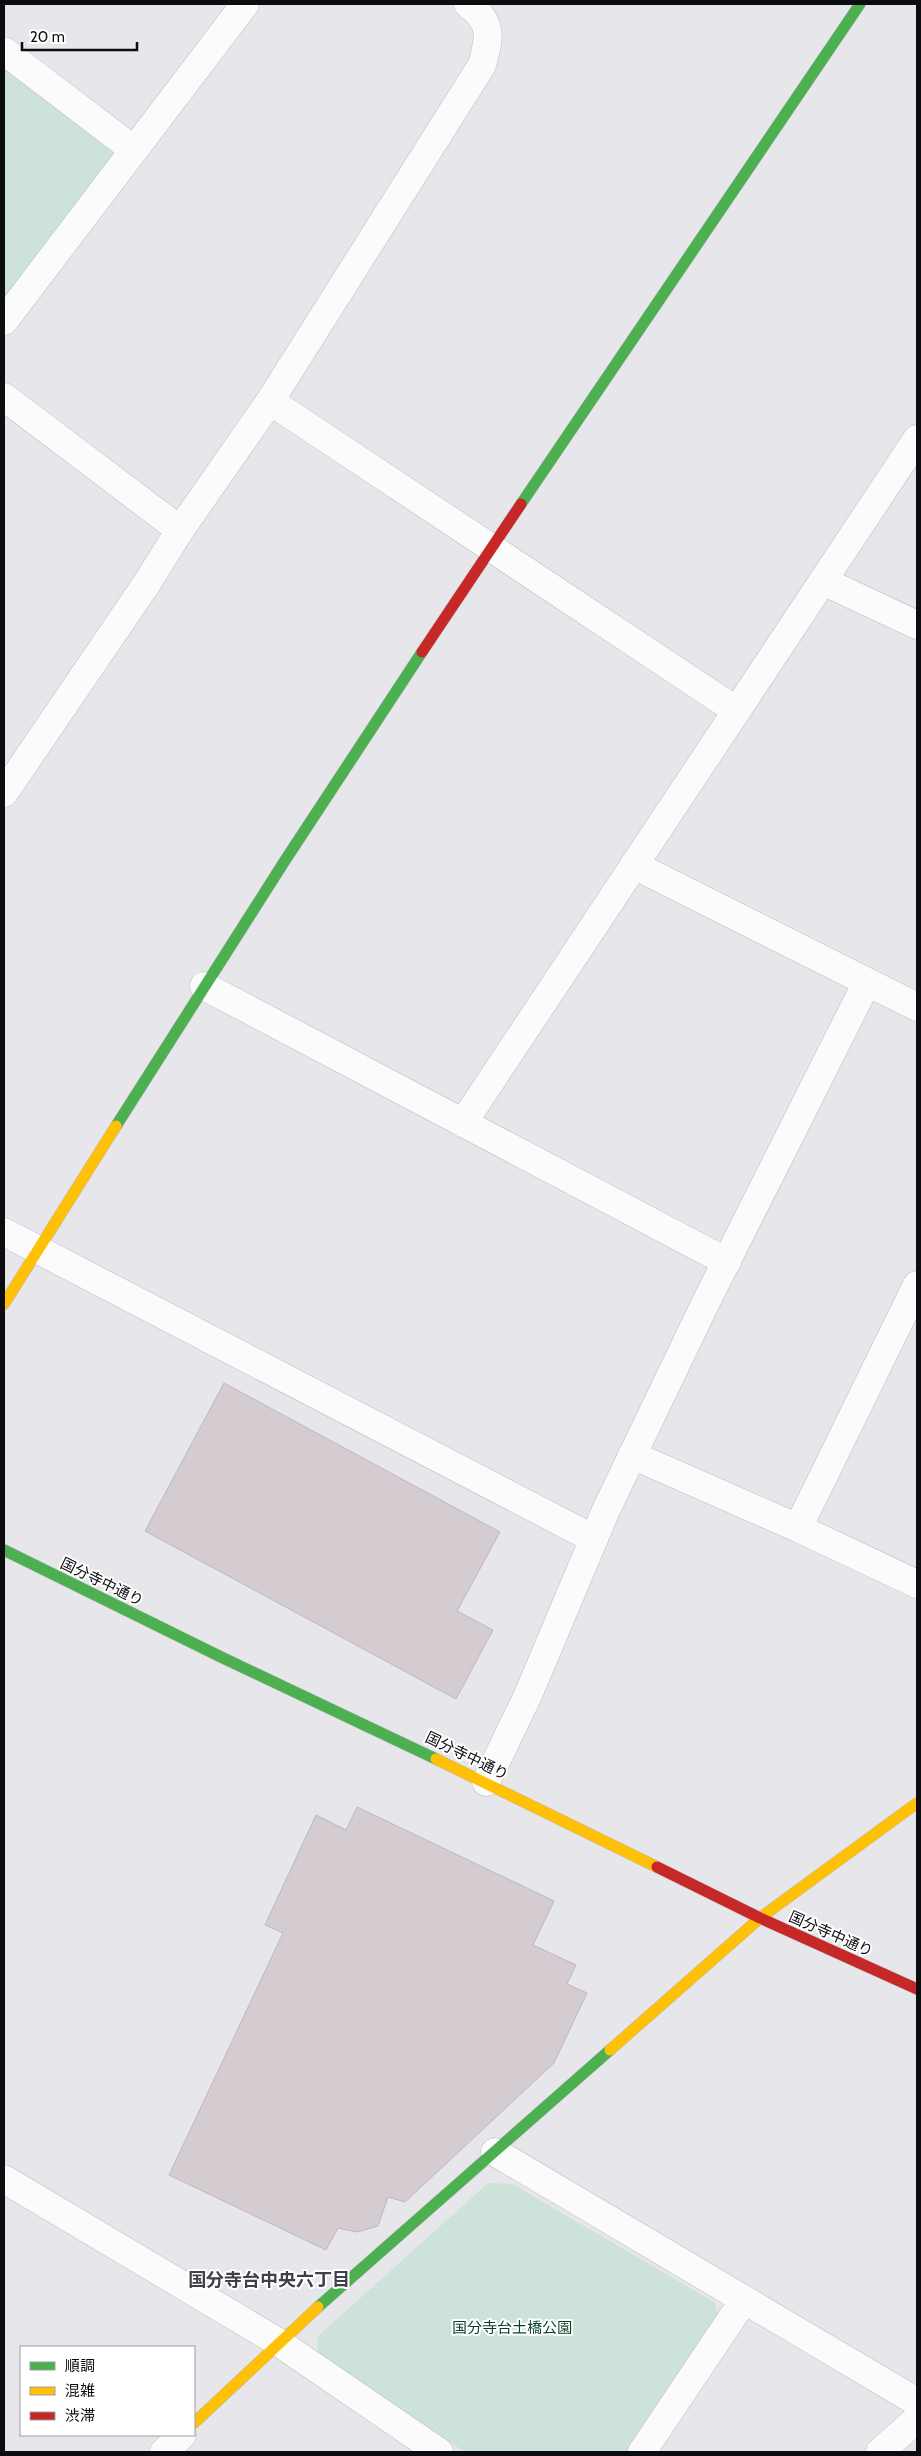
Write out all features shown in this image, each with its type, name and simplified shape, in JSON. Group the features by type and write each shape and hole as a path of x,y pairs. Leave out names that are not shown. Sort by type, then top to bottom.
{"street":[{"path":"4,321 245,4"},
{"path":"4,793 147,583 180,530 270,401 482,64 489,37 481,14 468,4"},
{"path":"4,1304 204,986 492,548 860,4"},
{"path":"4,51 134,150"},
{"path":"4,397 180,530"},
{"path":"270,401 737,711"},
{"path":"463,1123 917,439"},
{"path":"823,581 917,625"},
{"path":"634,865 917,1007"},
{"path":"486,1782 528,1694 594,1538 632,1455 867,982"},
{"path":"204,986 727,1262"},
{"path":"4,1232 594,1538"},
{"path":"798,1528 917,1285"},
{"path":"632,1455 798,1528 917,1584"},
{"name":"国分寺中通り","path":"4,1550 230,1661 486,1782 760,1918 917,1990"},
{"path":"195,2422 278,2342 760,1918 917,1803"},
{"path":"494,2152 917,2402"},
{"path":"4,2179 278,2342 439,2452"},
{"path":"642,2452 744,2300"},
{"path":"880,2452 917,2419"},
{"path":"164,2452 181,2436"}],"green space":[{"path":"4,51 134,150 4,321"},
{"name":"国分寺台土橋公園","path":"488,2183 512,2184 714,2302 719,2318 627,2452 465,2452 318,2354 317,2337"}],"building":[{"path":"224,1383 500,1532 457,1611 493,1630 456,1699 145,1531"},
{"path":"357,1807 554,1901 533,1945 576,1965 567,1984 587,1993 554,2063 405,2202 388,2197 378,2226 357,2232 338,2228 326,2250 169,2175 283,1933 265,1925 316,1815 346,1830"}],"traffic: fast":[{"path":"521,504 860,4"},
{"path":"116,1126 284,862 422,652"},
{"path":"4,1550 221,1657 436,1759"},
{"path":"318,2307 610,2050"}],"traffic: slow":[{"path":"4,1304 116,1126"},
{"path":"436,1759 657,1867"},
{"path":"610,2050 760,1918 917,1803"},
{"path":"195,2422 318,2307"}],"traffic: jam":[{"path":"422,652 521,504"},
{"path":"657,1867 760,1918 917,1989"}],"district":[{"name":"国分寺台中央六丁目","path":"269,2280"}]}
